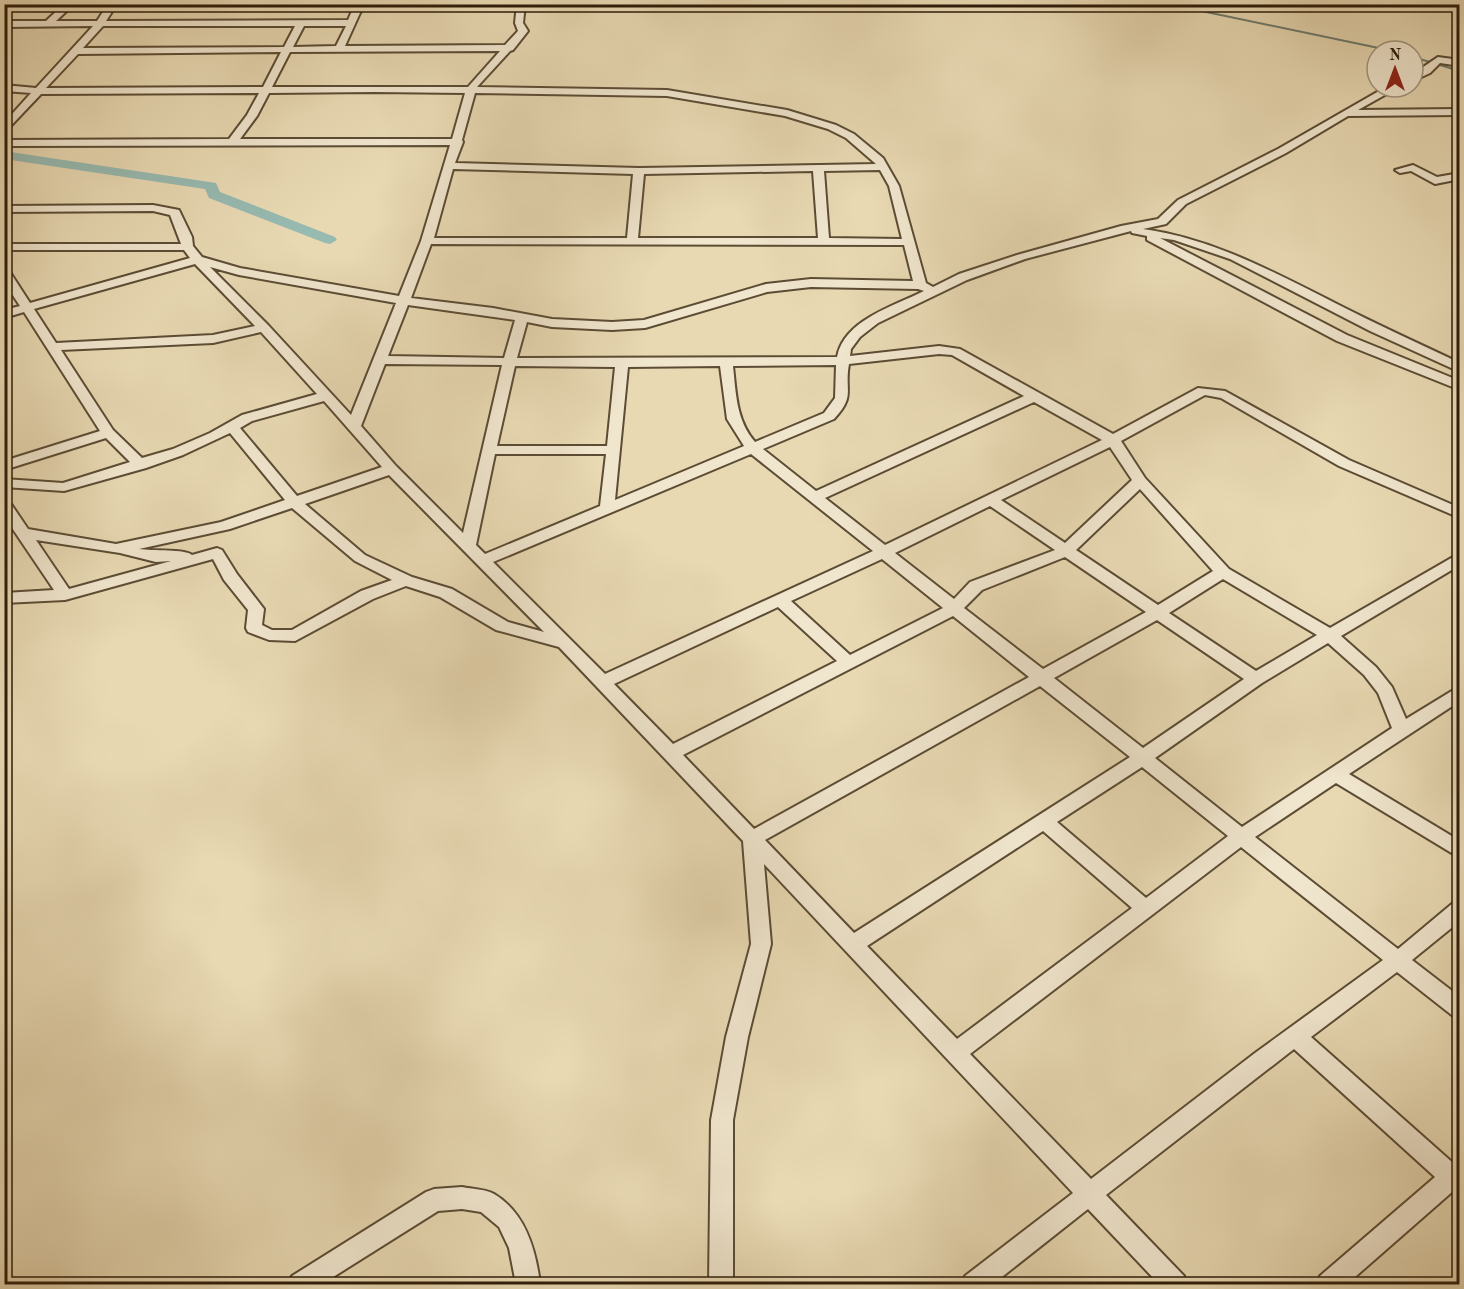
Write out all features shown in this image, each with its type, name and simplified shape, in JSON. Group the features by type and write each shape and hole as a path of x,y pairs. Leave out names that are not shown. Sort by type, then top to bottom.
{"street":[{"path":"48,24 70,4"},
{"path":"4,130 100,24 113,4"},
{"path":"339,50 360,4"},
{"path":"354,426 427,241 451,166 471,91 474,84 510,48 523,31 519,23 521,4"},
{"path":"233,141 252,116 288,51 301,22"},
{"path":"4,24 351,23"},
{"path":"76,51 510,48"},
{"path":"1425,72 1438,60 1460,63"},
{"path":"4,88 38,91 375,89 668,93 787,113 832,127 850,136 879,160 894,186 920,285"},
{"path":"482,561 829,416 838,407 842,398 841,371 845,349 855,334 899,306 963,277 1021,257 1125,228 1162,222 1182,202 1282,151 1372,99"},
{"path":"1346,113 1460,112"},
{"path":"4,142 458,142"},
{"path":"451,166 639,171 883,167"},
{"path":"818,168 824,242"},
{"path":"1400,170 1413,168 1435,182 1460,176"},
{"path":"632,242 639,171"},
{"path":"4,208 165,209 175,212 188,247 213,279 264,328 391,469 671,753 1175,1284"},
{"path":"1125,228 1176,237 1234,257 1374,328 1460,368"},
{"path":"1140,232 1342,338 1460,386"},
{"path":"427,241 910,242"},
{"path":"4,247 188,247"},
{"path":"4,314 198,260 249,273 404,301 552,323 612,326 645,324 766,288 811,283 920,285 934,292"},
{"path":"4,272 108,433 141,465"},
{"path":"468,545 522,317"},
{"path":"52,347 213,339 264,328"},
{"path":"380,360 622,363 843,361 939,350 955,352 1113,440 1140,481 1223,572 1329,635 1358,659 1380,682 1402,731"},
{"path":"726,362 733,421 741,436 754,449 1460,1010"},
{"path":"607,510 622,363"},
{"path":"603,682 882,553 1113,440 1203,391 1215,391 1225,395 1344,463 1460,514"},
{"path":"4,483 64,487 141,465 187,448 247,418 326,396"},
{"path":"814,497 1033,397"},
{"path":"231,426 294,502 360,558 406,581 446,593 502,626 563,643"},
{"path":"4,466 108,433"},
{"path":"490,450 613,450"},
{"path":"116,549 225,526 391,469"},
{"path":"671,753 954,609 976,586 1066,550 1140,481"},
{"path":"991,500 1256,679"},
{"path":"4,504 65,595"},
{"path":"22,532 61,541 156,556 217,553"},
{"path":"217,553 230,576 256,609 254,628 269,635 295,636 367,595 406,581"},
{"path":"4,598 65,595 217,553"},
{"path":"852,945 1142,758 1256,679 1460,558"},
{"path":"752,839 1157,613 1223,572"},
{"path":"780,600 848,662"},
{"path":"955,1053 1241,837 1402,731 1456,699"},
{"path":"1336,775 1460,851"},
{"path":"1044,821 1146,909"},
{"path":"721,1284 722,1120 737,1037 761,944 752,839"},
{"path":"974,1284 1295,1036 1397,961 1460,909"},
{"path":"1295,1036 1456,1174 1329,1284"},
{"path":"301,1284 434,1200 462,1198 486,1202 507,1219 521,1246 528,1284"}],"waterway":[{"path":"1168,4 1365,45"},
{"path":"1425,61 1460,71"},
{"path":"4,155 211,186 214,195 330,240"}]}
